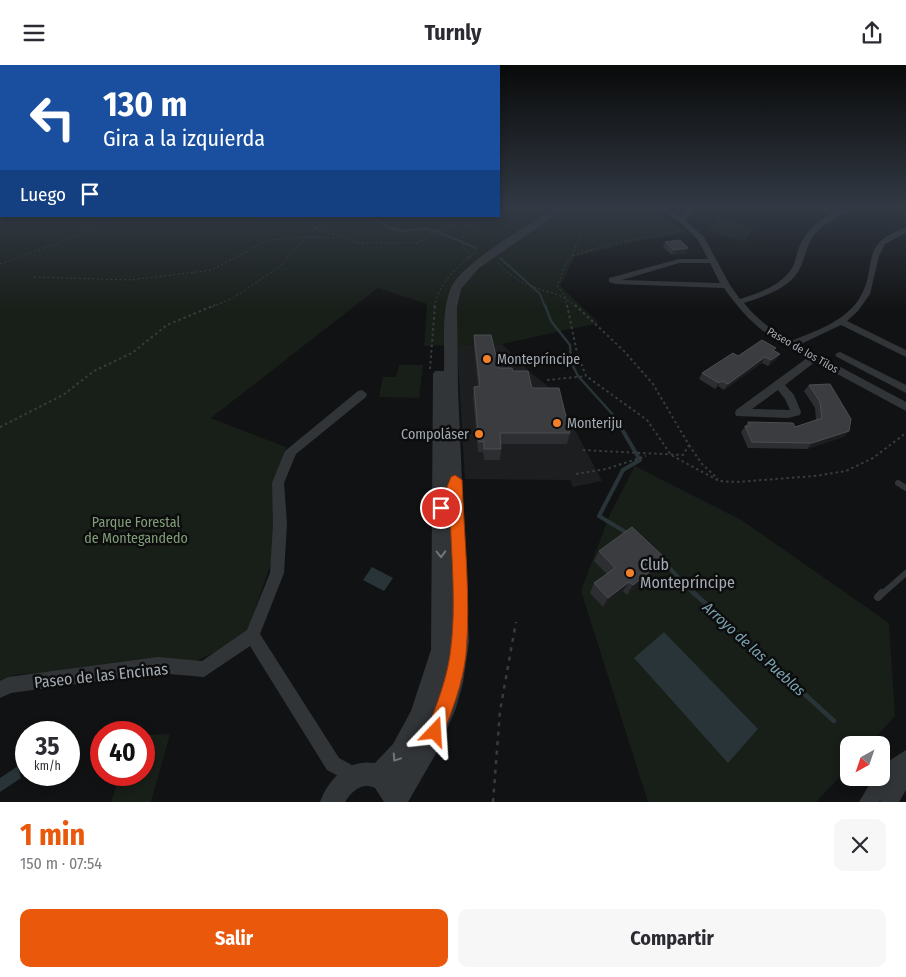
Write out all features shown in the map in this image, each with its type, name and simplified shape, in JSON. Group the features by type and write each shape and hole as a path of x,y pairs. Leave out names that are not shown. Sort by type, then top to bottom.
{"street":[{"path":"334,797 394,761 417,723 433,684 441,650 439,320 445,292 455,276 465,266 500,242"},
{"path":"396,801 435,732 451,690 458,655 460,629 449,322 456,288 474,266 508,242"},
{"name":"Paseo de los Tilos","path":"703,242 726,286 738,302 749,315 774,336 906,407"},
{"path":"738,302 783,284 794,273 807,242"},
{"path":"791,345 834,327 854,311 865,295 876,254 883,242"},
{"path":"712,261 679,261 612,280 616,282 726,286"},
{"path":"840,321 906,354"},
{"path":"840,355 906,389"},
{"path":"779,384 790,398 796,412 788,414 740,413 771,389 814,358"},
{"path":"334,797 333,764 252,635 278,573 280,524 278,483 291,451 362,395"},
{"name":"Paseo de las Encinas","path":"0,690 8,685 158,665 204,669 252,635"},
{"path":"868,802 890,770 906,759"},
{"path":"333,764 389,785 396,801"},
{"path":"889,802 906,773"}],"lane":[{"path":"441,453 446,457 455,480 447,503 441,508"},
{"path":"898,483 906,488"},
{"path":"878,597 906,573"}],"path":[{"path":"0,264 60,242"},
{"path":"34,277 130,280 212,271 265,242"},
{"path":"0,427 63,395 94,371 132,353 167,325 233,298 257,280 278,268 304,242"},
{"path":"359,242 372,245 417,242"},
{"path":"462,242 468,253 465,266"},
{"path":"577,242 557,286 624,351 653,384 689,445 702,464 719,481"},
{"path":"572,256 618,242"},
{"path":"495,261 507,273 526,284 566,296"},
{"path":"566,296 578,353 586,376 646,420 671,455 719,481 737,482 815,476 846,471 873,458 906,433"},
{"path":"547,380 586,376"},
{"path":"581,450 608,450 648,455 683,455 689,445"},
{"path":"576,474 606,469 648,455"},
{"path":"493,802 501,688 516,622"}],"shaded area":[{"path":"502,344 531,373 555,392 602,481 573,487 570,480 465,479 457,345"},
{"path":"372,567 393,578 384,591 363,580"},
{"path":"664,632 758,729 728,763 634,658"},
{"path":"15,768 15,782 0,792 0,778"}],"green space":[{"name":"Parque Forestal de Montegandedo","path":"0,242 634,242 575,256 560,286 599,323 502,344 424,346 427,304 378,288 211,418 286,447 272,560 246,636 197,661 14,675 0,681"},
{"path":"399,365 423,365 419,398 379,397 383,377 396,377"},
{"path":"635,466 743,521 889,623 895,716 877,736 840,736 840,777 816,802 648,802 581,591 610,514"},
{"path":"170,734 151,802 111,802 116,786 155,786 155,735"}],"building":[{"path":"665,242 682,242 688,248 674,250"},
{"path":"474,335 491,335 499,368 512,368 513,371 528,371 532,388 559,388 570,433 500,433 501,449 484,449 484,441 479,442 474,387 480,386"},
{"path":"762,340 776,348 773,350 780,354 771,360 765,357 728,384 722,381 719,383 702,373 733,353 738,356"},
{"path":"830,384 851,419 849,431 812,443 752,442 745,426 750,426 748,422 793,423 795,427 822,418 820,402 809,385"},
{"name":"Club Montepríncipe","path":"632,527 666,559 633,585 629,582 608,598 594,583 615,568 599,551"}],"waterway":[{"name":"Arroyo de las Pueblas","path":"463,242 476,248"},
{"name":"Arroyo de las Pueblas","path":"500,258 540,294 545,307"},
{"name":"Arroyo de las Pueblas","path":"545,305 551,321 570,345 571,362 578,376 615,417 624,433"},
{"name":"Arroyo de las Pueblas","path":"623,431 640,460 623,470 599,516 627,533"},
{"name":"Arroyo de las Pueblas","path":"662,560 695,595"},
{"name":"Arroyo de las Pueblas","path":"694,593 834,721"}],"place":[{"name":"Montepríncipe","path":"487,359"},
{"name":"Monteriju","path":"557,423"},
{"name":"Compoláser","path":"479,434"},
{"name":"Club Montepríncipe","path":"630,573"}],"route":[{"path":"435,732 451,690 458,655 460,629 455,480 447,503 441,508"}]}
